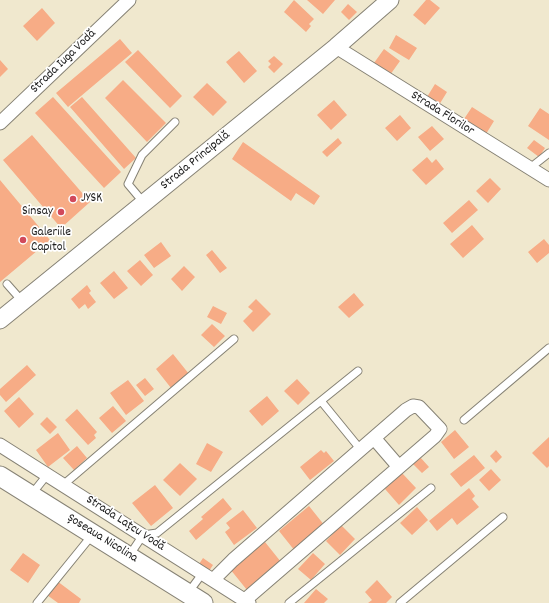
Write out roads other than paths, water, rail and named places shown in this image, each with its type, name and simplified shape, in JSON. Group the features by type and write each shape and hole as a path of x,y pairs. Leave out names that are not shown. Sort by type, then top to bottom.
{"main road":[{"name":"Șoseaua Nicolina","path":"0,476 196,598"}],"street":[{"name":"Strada Iuga Vodă","path":"0,123 129,0"},
{"name":"Strada Principală","path":"0,320 336,47 390,0"},
{"name":"Strada Florilor","path":"336,47 549,180"},
{"path":"208,577 233,560 406,410 413,406 419,407 440,429 435,436 247,602"},
{"path":"374,438 399,467"},
{"name":"Strada Lațcu Vodă","path":"0,445 247,602"}],"lane":[{"path":"144,203 128,184 142,155 175,122"},
{"path":"530,168 549,153"},
{"path":"7,284 22,301"},
{"path":"63,485 234,339"},
{"path":"464,420 549,348"},
{"path":"129,556 143,535 157,533 358,371"},
{"path":"321,401 361,450"},
{"path":"31,496 47,475"},
{"path":"289,603 431,488"},
{"path":"400,603 503,517"},
{"path":"37,603 93,534"},
{"path":"196,598 208,577"}],"place":[{"name":"JYSK","path":"73,199"},
{"name":"Sinsay","path":"61,212"},
{"name":"Galeriile Capitol","path":"23,240"}]}
